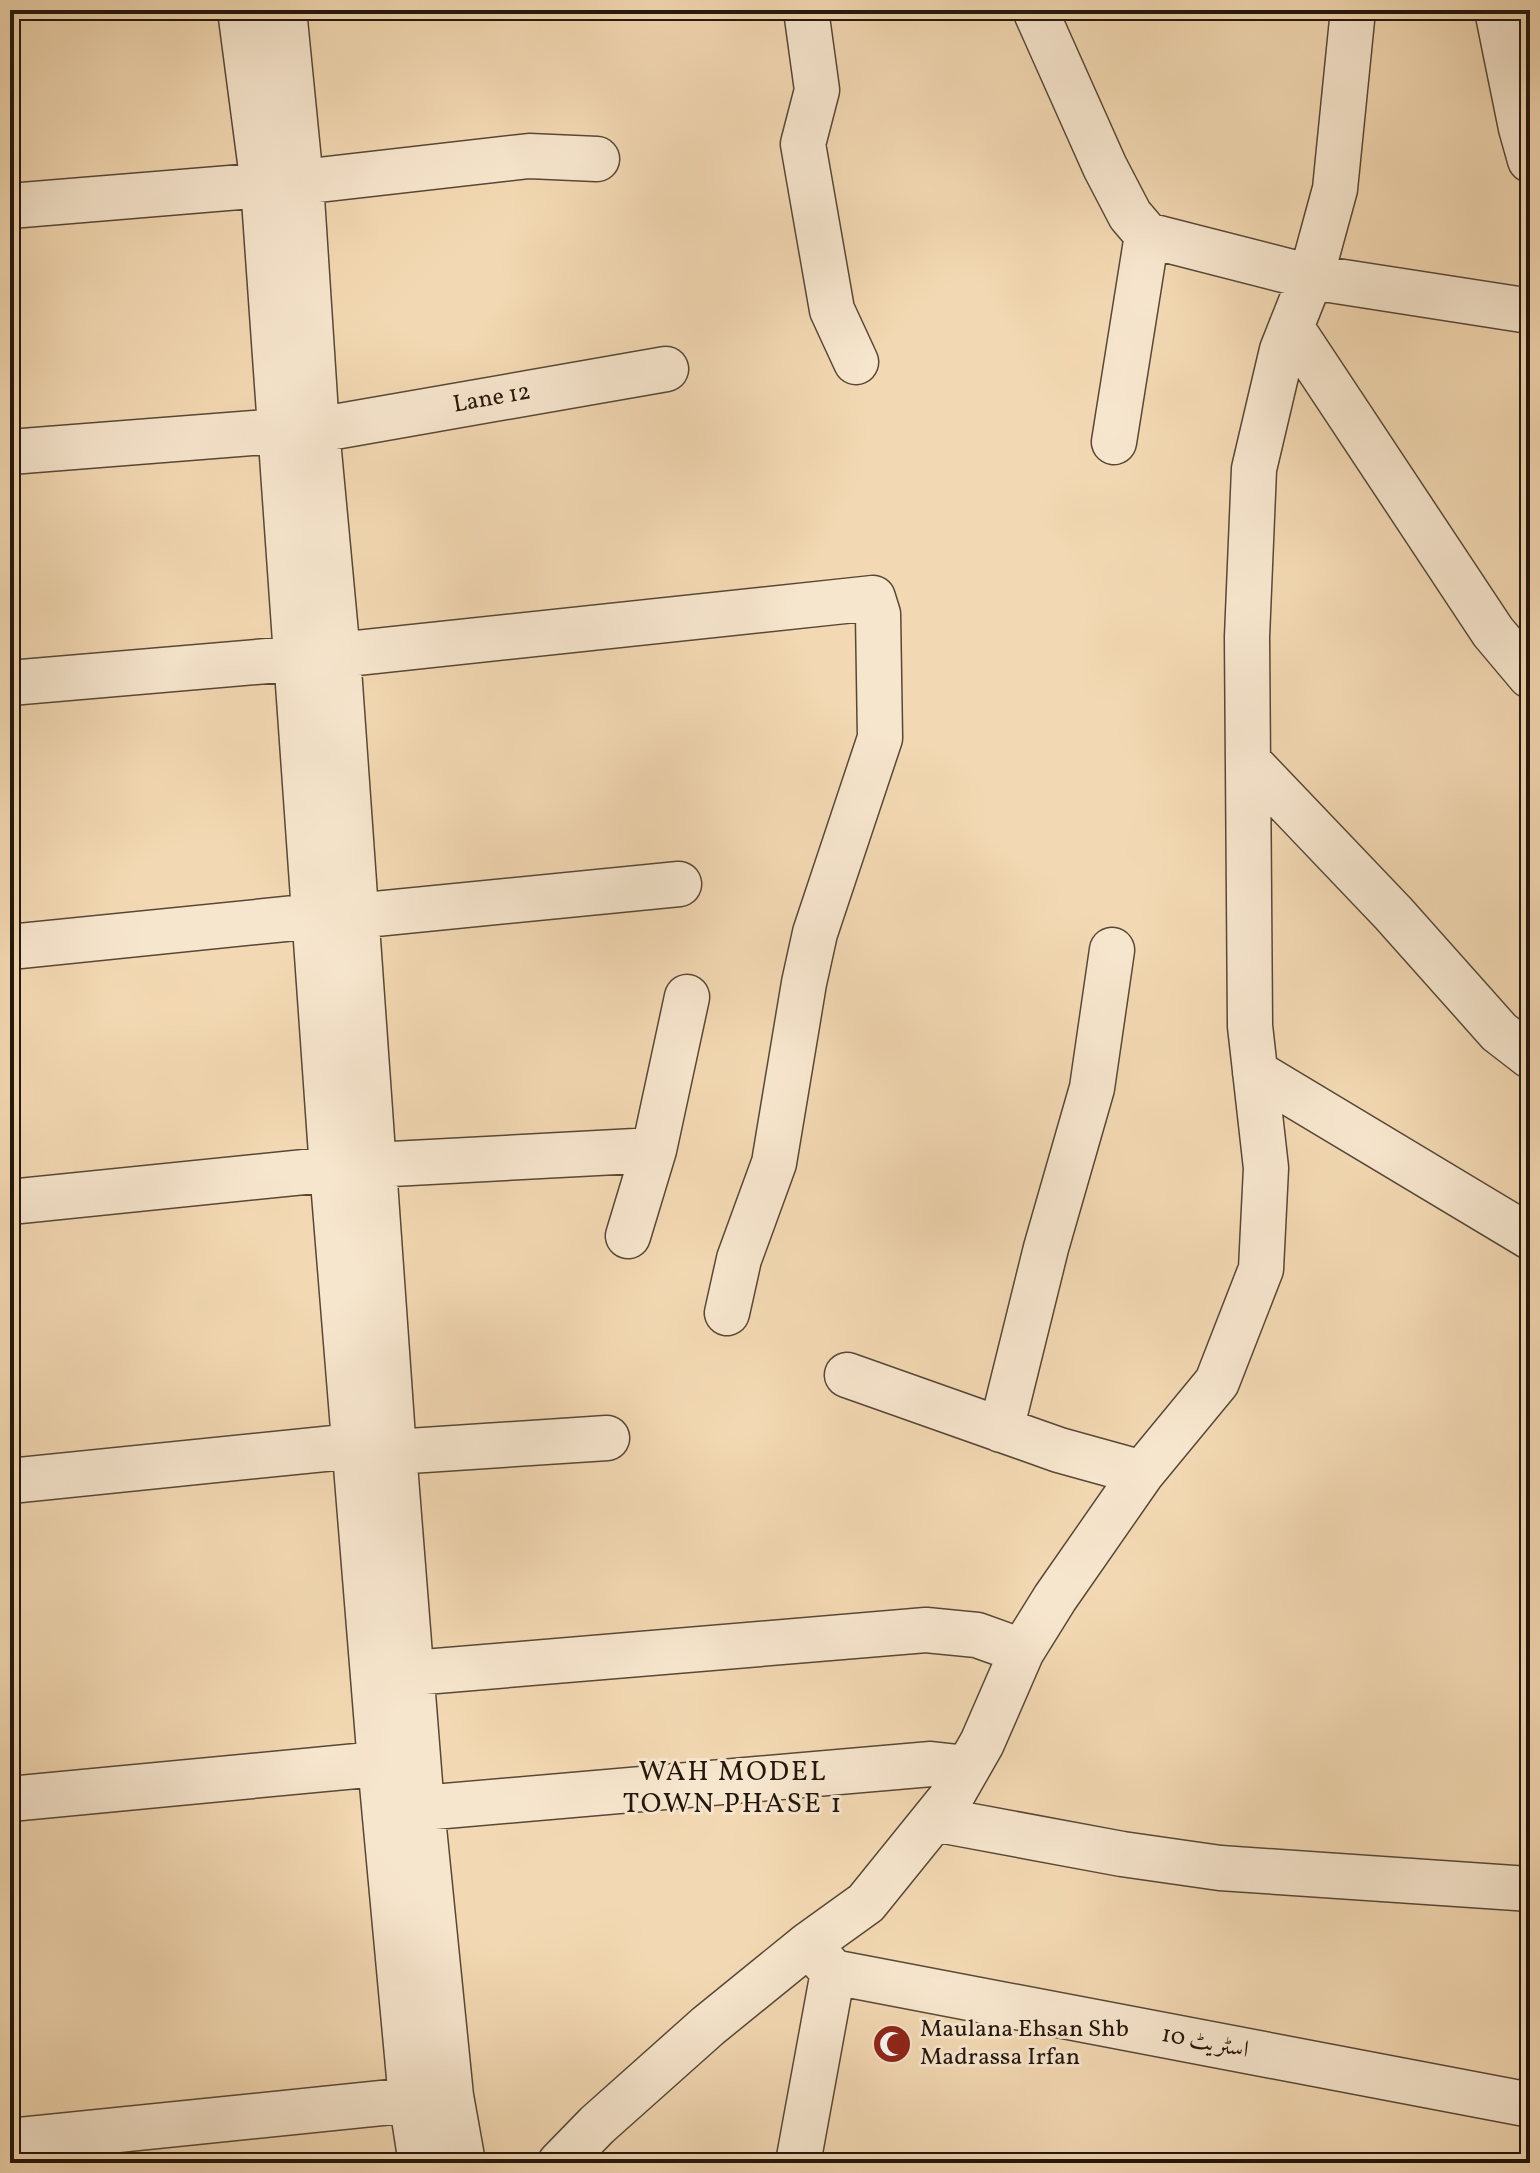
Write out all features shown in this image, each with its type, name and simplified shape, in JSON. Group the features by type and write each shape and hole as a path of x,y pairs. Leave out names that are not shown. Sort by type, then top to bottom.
{"street":[{"path":"240,10 282,184"},
{"path":"284,10 282,184 298,430 400,1762 431,2098 463,2163"},
{"path":"806,10 817,90 803,144 832,310 856,362"},
{"path":"1035,10 1105,167 1130,215 1147,235 1311,277 1530,311"},
{"path":"560,2163 597,2125 708,2026 821,1958 950,1799 982,1743 1022,1651 1062,1587 1142,1473 1217,1382 1261,1269 1266,1168 1250,1026 1247,637 1254,469 1282,350 1311,277 1335,189 1353,10"},
{"path":"1497,10 1530,160"},
{"path":"10,206 282,184 529,156 597,159"},
{"path":"1114,442 1147,235"},
{"path":"1291,327 1493,632 1530,676"},
{"name":"Lane 12","path":"10,452 298,430 666,369"},
{"path":"10,683 317,656 873,598 878,614 880,738 815,933 774,1163 739,1259 727,1313"},
{"path":"1248,761 1393,913 1499,1032 1530,1056"},
{"path":"10,947 679,884"},
{"path":"1001,1430 1046,1248 1092,1088 1112,950"},
{"path":"628,1236 654,1150 687,997"},
{"path":"1255,1072 1530,1237"},
{"path":"10,1202 353,1167 654,1150"},
{"path":"847,1375 1059,1450 1142,1473"},
{"path":"10,1481 374,1449 607,1438"},
{"path":"374,1449 412,1673 400,1762 422,1808 431,2098 421,2163"},
{"path":"412,1673 926,1630 977,1635 1022,1651"},
{"path":"10,1799 400,1762"},
{"path":"422,1808 931,1764 967,1768"},
{"path":"934,1819 1122,1854 1220,1868 1530,1889"},
{"path":"798,2163 821,1958"},
{"name":"اسٹریٹ 10","path":"821,1958 1530,2105"},
{"path":"10,2141 431,2098"}],"place":[{"name":"Maulana Ehsan Shb Madrassa Irfan","path":"892,2044"}],"district":[{"name":"WAH MODEL TOWN PHASE 1","path":"733,1788"}]}
